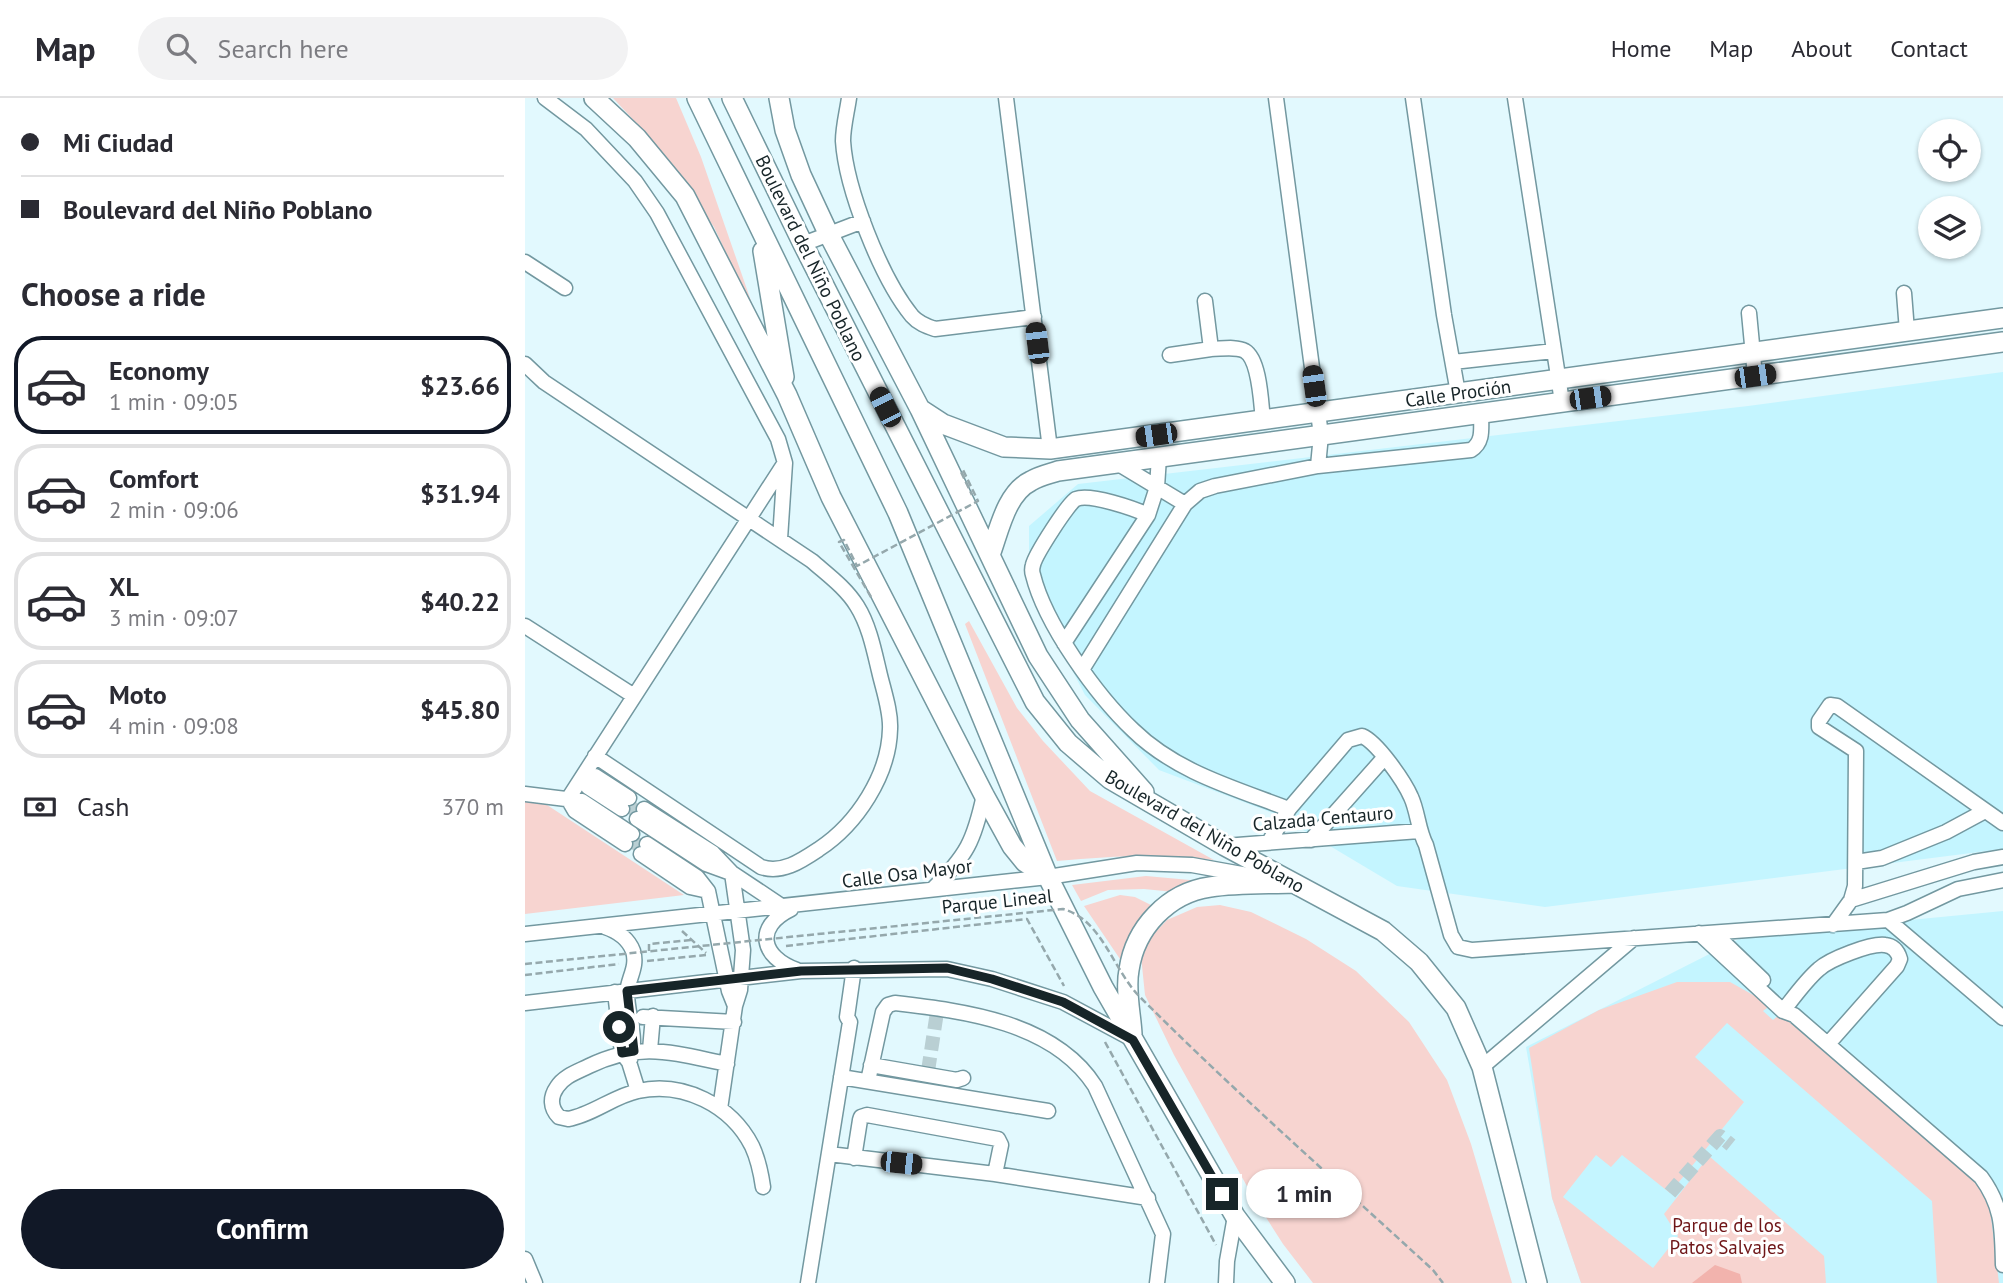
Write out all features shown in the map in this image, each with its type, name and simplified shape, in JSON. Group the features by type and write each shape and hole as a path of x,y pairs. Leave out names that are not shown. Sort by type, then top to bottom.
{"main road":[{"path":"594,98 637,138 685,196 787,396 831,497 984,795 1012,846 1024,862 1048,877"},
{"name":"Boulevard del Niño Poblano","path":"697,98 898,513 1048,877 1103,988 1235,1216 1285,1283"},
{"name":"Boulevard del Niño Poblano","path":"732,98 1035,702 1068,743 1110,779 1225,846 1346,909 1383,931 1419,962 1456,1009 1482,1067 1537,1283"},
{"path":"779,98 789,141 828,233 921,409 1038,656 1080,720 1159,809"},
{"path":"759,229 787,396"},
{"name":"Calle Proción","path":"921,409 943,424 1004,447 1050,449 2003,318"},
{"name":"Calle Proción","path":"990,555 1015,495 1029,481 1058,471 2003,342"},
{"path":"1523,384 1527,407"},
{"path":"1133,1040 1129,969 1133,950 1142,932 1159,911 1187,893 1210,887 1293,883"}],"street":[{"path":"545,98 586,129 613,156 635,181 657,213 778,439 785,463 780,539"},
{"path":"849,98 843,140 855,204 890,280 912,316 922,325 935,329 1034,317"},
{"path":"1006,98 1050,449"},
{"path":"1276,98 1321,435 1318,467"},
{"path":"1413,98 1458,393"},
{"path":"1515,98 1562,402"},
{"path":"803,244 863,221"},
{"path":"525,262 565,288"},
{"path":"1903,293 1907,331"},
{"path":"1205,301 1211,349"},
{"path":"1749,313 1755,376"},
{"path":"1170,355 1211,349 1238,349 1246,352 1253,360 1260,392 1262,420"},
{"path":"1453,362 1554,351"},
{"path":"525,364 544,382 780,539 841,585 858,607 873,646 890,728 877,780 864,803 840,832 806,858 781,869 771,870 761,867 595,756"},
{"path":"1083,668 1185,504 1200,491 1318,467 1471,450 1480,440 1481,413"},
{"path":"1065,643 1149,515 1157,487 1159,457"},
{"path":"568,799 785,463"},
{"path":"1118,463 1185,504"},
{"path":"1149,515 1113,503 1082,498 1071,503 1033,563 1032,571 1045,609 1065,643 1110,707 1134,732 1176,763 1201,776 1289,809"},
{"path":"1107,578 1130,593"},
{"path":"858,607 870,597"},
{"path":"525,626 634,696"},
{"path":"1833,925 1851,900 1856,886 1856,751 1819,727 1819,721 1830,705 1837,706 2003,823"},
{"path":"1269,842 1289,809 1348,740 1355,736 1369,739 1412,799 1419,831"},
{"path":"1311,840 1384,758"},
{"path":"583,776 596,776 626,804"},
{"path":"525,794 568,799"},
{"path":"933,889 959,863 977,825 984,795"},
{"path":"568,799 575,811 629,839"},
{"path":"1856,862 1882,858 1946,832 1985,811"},
{"path":"641,814 783,907"},
{"name":"Calzada Centauro","path":"1225,846 1419,831 1426,845 1451,935 1458,947 1472,950 1888,920 1907,914 1958,889 2003,880"},
{"path":"644,849 690,887 708,891 734,978 734,1022 720,1109"},
{"path":"1851,900 1974,862 2003,857"},
{"name":"Calle Osa Mayor","path":"525,934 1048,877 1137,863 1192,865 1293,883"},
{"path":"732,873 743,950 734,978"},
{"path":"799,905 773,922 767,941 773,956 787,966 801,971"},
{"path":"1888,920 2003,1018"},
{"path":"603,926 622,935 633,951 634,970 621,992 628,1055 638,1091"},
{"path":"1707,933 1789,1010 1981,1177 2000,1209 2003,1265"},
{"path":"1482,1067 1634,939"},
{"path":"1789,1010 1819,968 1878,945 1891,947 1898,953 1900,959 1897,965 1828,1044"},
{"path":"808,1283 850,1023 847,1017 859,968"},
{"path":"526,1004 801,971 947,968 992,979 1063,1002 1133,1040"},
{"path":"868,1081 883,1012 888,1005 895,1003 980,1016 1034,1036 1076,1062 1095,1086 1163,1234 1157,1283"},
{"path":"650,1050 648,1017 734,1022"},
{"path":"727,1064 650,1050 606,1058 565,1078 553,1094 552,1106 554,1112 563,1119 573,1118 638,1091 663,1089 702,1098 720,1109 742,1130 753,1147 763,1187"},
{"path":"871,1065 957,1080 963,1078"},
{"path":"841,1077 1048,1111"},
{"path":"854,1158 861,1117 867,1115 998,1139 1001,1145 995,1174"},
{"path":"829,1154 995,1174 1148,1198"},
{"path":"1226,1283 1235,1216"},
{"path":"525,1259 535,1283"}],"path":[{"path":"870,597 839,542 844,540 857,566 978,500 963,470 961,472 972,495"},
{"name":"Parque Lineal","path":"525,964 1063,909 1073,912 1086,920 1102,941 1127,985 1184,1041 1433,1270 1443,1283"},
{"path":"1027,919 1066,991"},
{"path":"649,951 649,944 692,940"},
{"path":"1104,1040 1227,1261"}],"shaded area":[{"path":"2003,372 2003,849 1545,907 1397,886 1278,815 1159,770 1085,695 1029,586 1029,526 1078,484 1748,406"},
{"path":"2003,911 2003,1283 1581,1283 1552,1198 1526,1047 1745,936"},
{"path":"1715,1265 1740,1274 1742,1283 1692,1283"}],"green space":[{"path":"613,98 676,98 701,157 759,324 714,227 652,140"},
{"path":"969,621 1017,708 1043,741 1090,791 1214,860 1135,856 1057,861 965,624"},
{"path":"525,799 541,801 684,895 525,914"},
{"path":"1146,876 1201,881 1174,892 1108,890 1081,901 1072,885"},
{"path":"1120,895 1135,897 1153,906 1122,962 1084,906"},
{"path":"1220,905 1251,912 1306,939 1356,971 1409,1022 1447,1080 1471,1144 1512,1283 1313,1283 1283,1244 1253,1197 1174,1055 1145,995 1141,956 1149,939 1167,920 1197,907"},
{"name":"Parque de los Patos Salvajes","path":"1677,982 1730,982 1771,1005 1763,1011 1773,1020 1780,1014 1988,1192 1999,1283 1937,1283 1932,1201 1727,1023 1695,1057 1744,1102 1670,1193 1622,1155 1611,1167 1596,1155 1563,1197 1653,1268 1678,1236 1664,1214 1709,1156 1824,1256 1826,1283 1581,1283 1552,1198 1529,1048 1599,1010"}],"tunnel":[{"path":"626,804 641,814"},
{"path":"629,839 644,849"},
{"path":"928,1071 937,1012"},
{"path":"1670,1193 1720,1136 1731,1145"}],"route":[{"path":"619,1027 622,1053 634,1051 627,991 801,971 864,968 947,968 992,979 1063,1002 1133,1040 1222,1194"}]}
